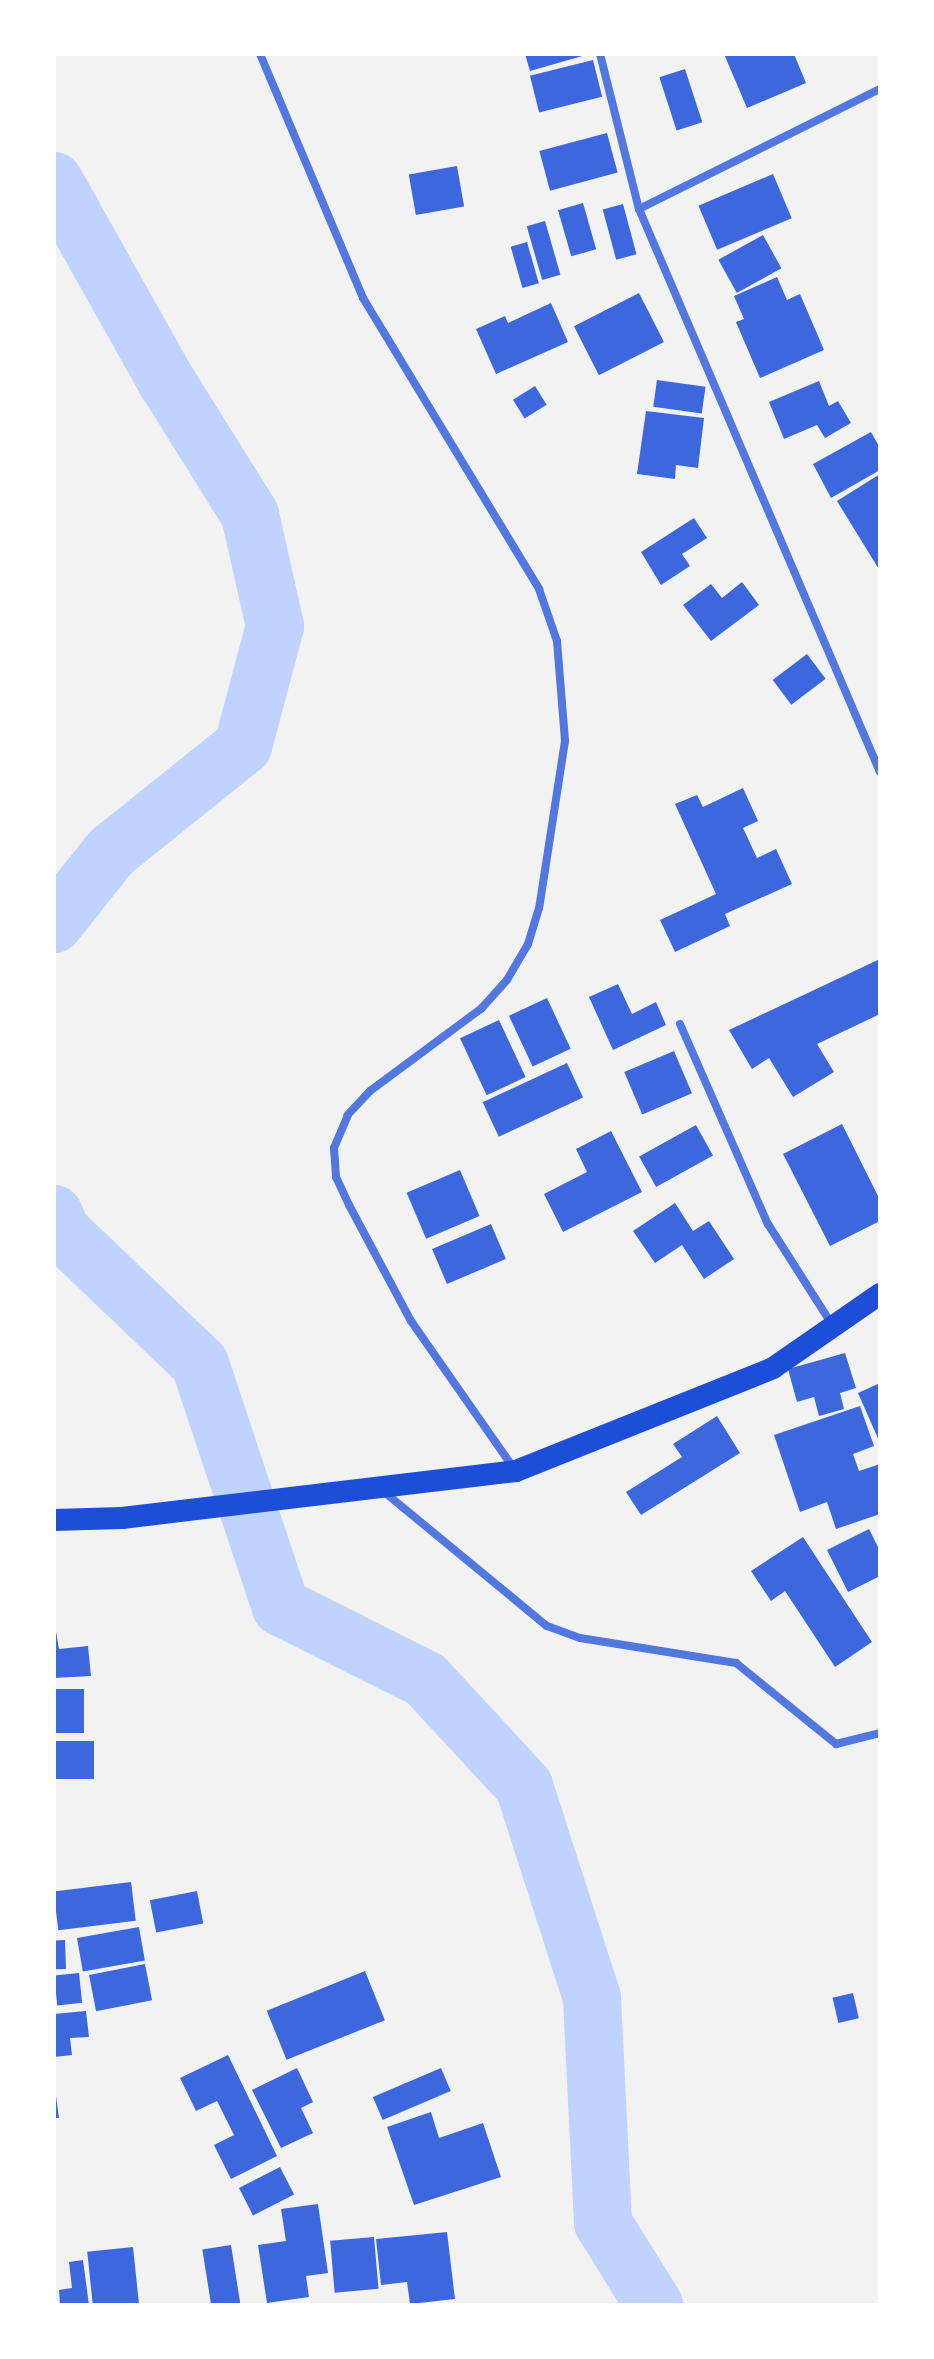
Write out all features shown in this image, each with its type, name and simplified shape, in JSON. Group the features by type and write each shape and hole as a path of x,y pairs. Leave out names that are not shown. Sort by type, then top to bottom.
{"highway":[{"path":"54,1520 122,1518 516,1471 773,1368 880,1294"}],"street":[{"path":"260,54 363,298 539,589 557,641 565,741 539,908 528,944 507,980 482,1008 370,1091 348,1115 334,1148 336,1177 411,1321 516,1471"},
{"path":"600,54 639,209 880,772"},
{"path":"639,209 880,89"},
{"path":"680,1024 768,1224 833,1327"},
{"path":"379,1488 547,1626 580,1638 736,1663 836,1744 880,1733"}],"building":[{"path":"525,54 586,54 586,55 530,71"},
{"path":"724,54 794,54 806,83 747,108"},
{"path":"593,60 602,97 539,113 530,76"},
{"path":"685,69 702,122 677,131 659,77"},
{"path":"607,133 618,173 550,191 539,151"},
{"path":"457,166 464,206 416,215 409,175"},
{"path":"773,174 792,218 717,250 698,206"},
{"path":"583,203 596,249 571,256 558,210"},
{"path":"623,204 636,254 616,260 603,209"},
{"path":"545,221 560,275 542,280 527,226"},
{"path":"763,235 781,268 737,293 718,260"},
{"path":"527,242 539,283 523,288 511,247"},
{"path":"777,277 787,300 800,294 824,350 760,378 736,322 744,319 734,296"},
{"path":"639,293 664,342 599,375 574,326"},
{"path":"551,303 568,342 496,374 476,329 505,316 508,323"},
{"path":"657,380 706,387 702,414 653,407"},
{"path":"819,381 829,406 838,401 851,423 825,438 817,425 784,439 769,402"},
{"path":"535,386 547,405 525,418 513,400"},
{"path":"646,411 704,418 698,468 676,465 675,479 637,474"},
{"path":"871,432 880,448 880,470 831,498 813,464"},
{"path":"880,474 880,571 837,501"},
{"path":"694,518 707,538 682,554 690,566 661,585 641,552"},
{"path":"742,582 759,605 711,641 683,605 711,584 722,598"},
{"path":"807,654 826,679 791,705 773,680"},
{"path":"743,788 758,821 743,828 757,858 776,849 792,884 725,914 730,926 675,952 660,920 716,894 675,804 697,795 703,807"},
{"path":"880,959 880,1014 817,1044 834,1072 793,1097 769,1058 752,1069 729,1030"},
{"path":"618,984 632,1014 656,1002 666,1025 613,1050 589,997"},
{"path":"547,998 571,1049 533,1067 509,1016"},
{"path":"499,1020 526,1077 487,1095 460,1038"},
{"path":"674,1051 692,1093 642,1114 624,1072"},
{"path":"567,1063 583,1097 499,1137 483,1102"},
{"path":"842,1124 880,1200 880,1221 830,1246 783,1154"},
{"path":"696,1125 713,1156 656,1187 639,1157"},
{"path":"611,1131 642,1192 563,1232 544,1194 587,1172 576,1149"},
{"path":"460,1170 480,1216 426,1239 407,1193"},
{"path":"675,1203 693,1231 709,1221 734,1259 704,1279 682,1245 655,1263 633,1231"},
{"path":"491,1224 506,1259 447,1284 432,1249"},
{"path":"845,1353 856,1388 840,1393 844,1409 819,1416 814,1397 797,1402 788,1369"},
{"path":"880,1383 880,1443 858,1393"},
{"path":"860,1406 874,1446 853,1454 859,1471 880,1464 880,1514 836,1529 827,1502 800,1512 774,1435"},
{"path":"717,1416 740,1453 641,1515 626,1492 682,1457 673,1444"},
{"path":"869,1529 880,1551 880,1576 848,1592 827,1550"},
{"path":"803,1537 872,1642 835,1667 785,1591 771,1601 751,1571"},
{"path":"54,1620 59,1649 88,1646 91,1676 54,1678"},
{"path":"54,1689 84,1689 84,1733 54,1733"},
{"path":"54,1741 94,1741 94,1779 54,1779"},
{"path":"131,1882 136,1921 58,1930 54,1891"},
{"path":"197,1891 203,1923 156,1933 150,1900"},
{"path":"139,1927 145,1960 83,1971 77,1938"},
{"path":"54,1940 65,1940 66,1969 55,1969"},
{"path":"145,1964 152,2000 96,2011 89,1975"},
{"path":"365,1971 385,2020 287,2060 267,2011"},
{"path":"79,1973 82,2003 57,2005 54,1976"},
{"path":"853,1993 859,2018 838,2023 833,1998"},
{"path":"86,2011 89,2037 70,2038 72,2055 54,2057 54,2014"},
{"path":"228,2055 277,2156 231,2179 214,2145 234,2135 217,2101 196,2111 180,2078"},
{"path":"297,2068 313,2102 301,2108 313,2133 281,2148 252,2090"},
{"path":"441,2068 451,2091 383,2120 373,2097"},
{"path":"54,2081 59,2118 54,2118"},
{"path":"431,2112 439,2138 483,2123 501,2177 414,2205 387,2127"},
{"path":"280,2167 294,2195 253,2216 239,2188"},
{"path":"318,2204 328,2273 306,2276 309,2297 267,2303 258,2245 286,2241 281,2209"},
{"path":"447,2232 455,2299 410,2304 407,2282 381,2285 376,2239"},
{"path":"374,2237 379,2289 335,2293 330,2241"},
{"path":"231,2245 240,2303 211,2305 202,2250"},
{"path":"133,2247 139,2305 93,2305 87,2252"},
{"path":"83,2260 89,2305 60,2305 59,2290 72,2288 69,2262"}],"waterway":[{"path":"54,181 167,382 250,515 275,626 243,746 111,852 54,924"},
{"path":"54,1214 61,1231 200,1364 281,1607 425,1679 524,1786 592,1998 603,2223 654,2305"}]}
